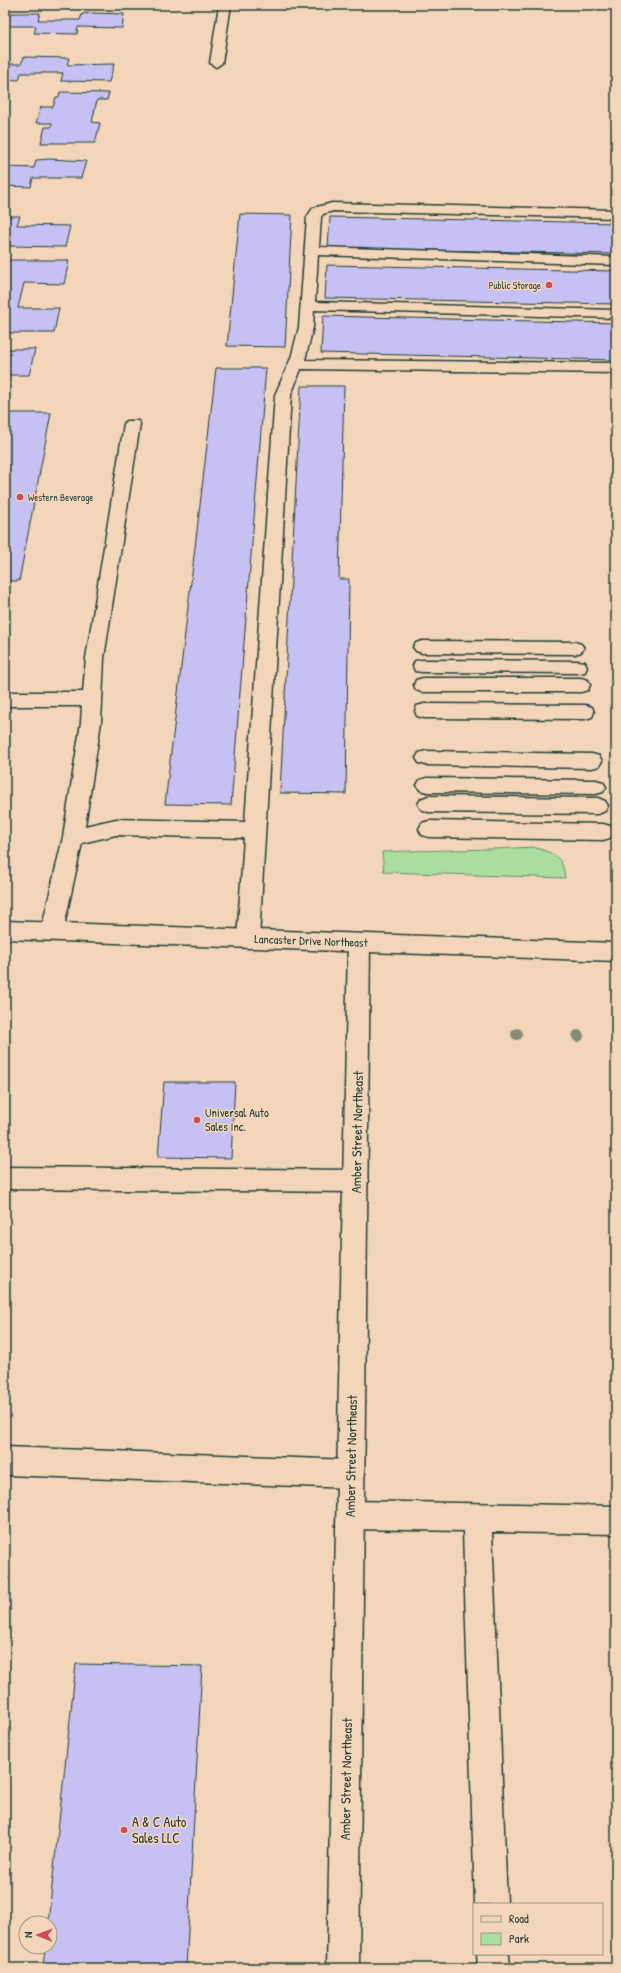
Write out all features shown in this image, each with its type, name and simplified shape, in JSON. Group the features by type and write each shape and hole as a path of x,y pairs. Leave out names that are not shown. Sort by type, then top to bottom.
{"street":[{"path":"216,63 225,5"},
{"path":"248,939 283,395 295,364 306,328 314,217 318,211 332,207 616,214"},
{"path":"312,251 616,261"},
{"path":"308,306 616,314"},
{"path":"295,364 616,368"},
{"path":"52,932 73,837 91,722 95,658 132,424"},
{"path":"422,647 575,648"},
{"path":"422,666 578,667"},
{"path":"423,685 581,685"},
{"path":"5,699 92,699"},
{"path":"424,711 584,712"},
{"path":"426,758 592,761"},
{"path":"428,794 597,797"},
{"path":"73,837 116,827 256,830"},
{"path":"429,829 602,832"},
{"name":"Lancaster Drive Northeast","path":"5,930 616,952"},
{"name":"Amber Street Northeast","path":"343,1968 359,943"},
{"path":"5,1178 356,1181"},
{"path":"5,1460 351,1474"},
{"path":"351,1515 616,1520"},
{"path":"477,1517 491,1903"},
{"path":"493,1955 494,1968"}],"green space":[{"path":"533,847 556,856 562,864 565,878 384,872 382,852 496,849"}],"building":[{"path":"11,13 40,13 38,20 80,20 82,14 92,13 124,14 122,28 78,27 77,34 34,33 36,26 6,26"},
{"path":"24,57 69,58 67,65 114,64 109,82 61,81 63,73 21,73 19,80 5,79 5,64 21,64"},
{"path":"60,92 109,93 107,100 97,100 92,122 100,123 95,143 41,143 45,127 51,127 52,123 36,123 41,107 53,107 56,97 59,97"},
{"path":"50,159 86,161 81,178 33,178 31,187 5,186 5,167 34,168 36,160"},
{"path":"240,214 292,215 285,347 227,346"},
{"path":"5,216 20,216 17,225 70,226 65,247 9,246 11,238 5,238"},
{"path":"330,217 616,223 616,254 328,248"},
{"path":"5,260 69,260 64,284 24,283 18,308 59,308 54,333 5,333"},
{"path":"327,265 616,271 616,304 325,298"},
{"path":"323,316 616,323 616,360 321,353"},
{"path":"5,349 35,349 29,375 5,375"},
{"path":"216,368 266,368 231,805 165,804"},
{"path":"301,386 344,386 339,579 349,579 346,794 280,793"},
{"name":"Western Beverage","path":"5,413 51,413 19,581 5,581"},
{"name":"Universal Auto Sales Inc.","path":"164,1082 235,1082 231,1158 158,1157"},
{"path":"76,1664 202,1666 186,1968 43,1968 44,1955 58,1955 58,1915 49,1915"}],"place":[{"name":"Public Storage","path":"549,285"},
{"name":"Western Beverage","path":"20,497"},
{"name":"Universal Auto Sales Inc.","path":"197,1120"},
{"name":"A & C Auto Sales LLC","path":"124,1830"}]}
